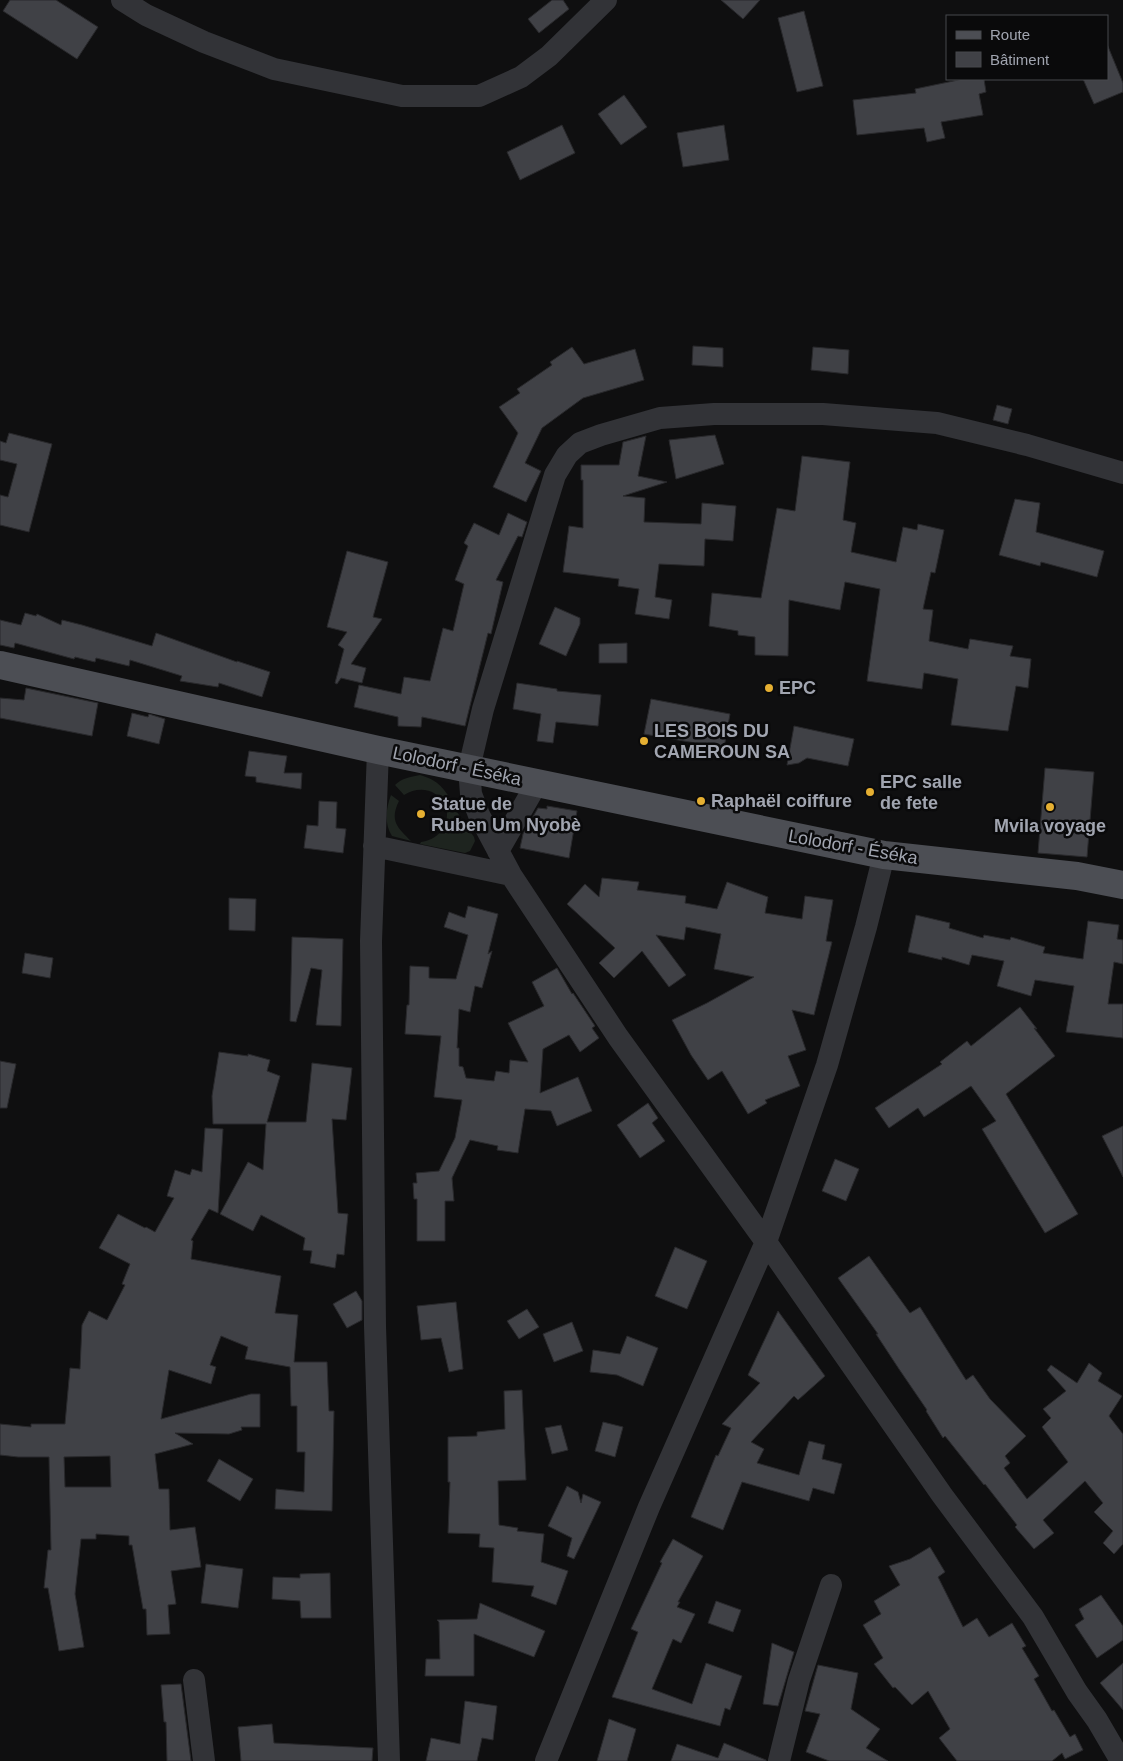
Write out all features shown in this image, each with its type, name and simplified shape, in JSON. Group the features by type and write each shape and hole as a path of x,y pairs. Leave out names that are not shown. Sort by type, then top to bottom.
{"main road":[{"name":"Lolodorf - Éséka","path":"0,665 378,750 884,855 1077,876 1123,885"}],"street":[{"path":"122,0 146,15 204,42 274,69 402,96 479,96 522,77 549,56 606,0"},
{"path":"1121,1761 1097,1720 1077,1692 1033,1617 942,1496 766,1242 618,1037 511,875 479,815 471,794 469,768 482,710 555,475 567,455 580,443 660,418 714,414 823,414 937,423 1027,445 1123,473"},
{"path":"378,750 371,941 375,1326 389,1761"},
{"path":"498,851 537,783"},
{"path":"374,846 511,875"},
{"path":"546,1761 649,1507 766,1242 826,1065 866,927 884,855"},
{"path":"779,1761 799,1680 831,1585"},
{"path":"194,1680 204,1761"}],"shaded area":[{"path":"420,775 439,784 452,801 444,805 437,795 427,790 415,790 404,795 395,785 403,779"},
{"path":"391,795 399,801 395,814 396,824 411,841 392,836 389,831 387,816"},
{"path":"455,809 474,837 475,841 470,851 465,853 420,844 437,836 446,823 447,811"}],"building":[{"path":"10,0 56,0 98,27 77,59 3,11"},
{"path":"552,0 563,0 569,9 539,33 528,19"},
{"path":"721,0 760,0 743,19"},
{"path":"804,11 823,86 797,92 778,18"},
{"path":"1108,46 1123,83 1123,92 1094,104 1083,80 1108,80"},
{"path":"958,80 984,80 986,92 979,94 983,115 941,122 945,138 927,142 924,128 857,135 853,100 916,93 915,89"},
{"path":"624,95 647,127 621,145 598,114"},
{"path":"562,125 575,153 520,180 507,152"},
{"path":"724,125 729,160 683,167 677,133"},
{"path":"693,346 723,348 723,367 692,365"},
{"path":"572,347 584,364 635,349 644,380 583,398 542,428 525,463 541,471 526,502 493,487 518,433 499,407 520,393 517,389 552,365 550,362"},
{"path":"813,347 849,350 848,374 811,370"},
{"path":"997,405 1012,409 1008,424 993,420"},
{"path":"9,433 52,444 29,532 0,525 0,495 8,497 17,464 0,460 0,441 6,443"},
{"path":"715,435 724,464 676,479 669,440"},
{"path":"646,436 638,476 667,482 623,496 645,498 644,522 701,524 702,503 736,506 733,541 705,539 704,566 659,564 655,597 672,600 669,619 635,614 639,589 618,586 619,579 563,572 569,526 583,528 583,480 581,480 581,465 619,465 623,442"},
{"path":"802,456 850,462 843,520 856,523 851,552 896,562 903,527 917,530 918,524 944,530 935,573 931,572 923,609 933,610 929,641 968,649 970,639 1013,646 1010,656 1031,659 1028,688 1016,686 1008,731 951,725 958,679 924,673 922,689 867,681 880,589 845,582 840,610 789,600 788,656 755,655 755,637 738,635 738,631 709,626 712,593 761,598 777,508 795,511"},
{"path":"1015,499 1040,503 1036,532 1104,551 1097,577 1041,562 1040,566 999,555"},
{"path":"508,513 527,522 522,537 518,536 496,580 503,582 491,634 488,633 465,726 422,717 421,727 398,726 398,717 354,707 359,685 401,694 404,677 430,681 443,628 453,631 464,584 455,580 468,546 464,543 474,523 499,535"},
{"path":"347,551 388,562 373,617 382,619 351,664 366,668 362,683 341,678 337,684 335,683 344,649 338,645 347,632 327,627"},
{"path":"555,607 580,618 580,624 566,656 539,644"},
{"path":"25,613 36,616 37,614 61,625 62,620 82,625 152,646 156,633 270,672 262,697 219,683 218,687 180,681 182,676 130,660 129,666 96,658 95,662 75,657 74,659 15,643 14,648 0,645 0,620 21,625"},
{"path":"627,643 627,663 599,663 599,644"},
{"path":"517,683 557,689 557,691 601,695 598,726 556,722 553,743 537,741 541,714 513,709"},
{"path":"26,688 98,703 92,736 0,718 0,698 24,700"},
{"path":"651,699 730,714 724,748 644,734"},
{"path":"132,713 148,717 149,714 165,719 159,744 127,736"},
{"path":"794,726 854,739 848,766 807,758 799,763 787,765"},
{"path":"249,751 287,756 284,773 302,773 301,789 256,782 256,777 245,776"},
{"path":"1045,768 1094,772 1087,857 1038,853"},
{"path":"319,801 337,802 336,828 346,829 343,853 304,848 307,825 318,826"},
{"path":"547,806 577,811 569,858 520,848 523,834 538,808 547,809"},
{"path":"602,878 639,882 637,890 686,896 685,903 717,909 727,882 768,897 765,913 802,919 805,896 833,900 826,941 832,942 814,1015 792,1010 806,1050 788,1056 800,1086 765,1100 767,1103 748,1114 722,1071 708,1080 691,1055 672,1020 754,977 714,969 721,934 686,927 684,940 656,935 686,975 669,987 642,951 614,978 599,963 615,948 567,904 585,884 599,897"},
{"path":"229,898 256,899 255,931 229,930"},
{"path":"468,906 498,914 488,954 492,951 482,988 475,986 470,1012 459,1009 457,1048 459,1048 459,1066 463,1067 466,1078 494,1081 496,1071 509,1073 510,1060 528,1062 508,1023 544,1006 532,982 557,968 572,994 595,1026 592,1028 599,1038 580,1052 569,1035 543,1049 540,1093 578,1077 592,1111 557,1126 551,1111 525,1109 518,1153 497,1150 498,1146 470,1140 452,1178 454,1201 445,1201 445,1241 417,1241 417,1199 414,1199 413,1183 417,1183 416,1173 439,1171 455,1138 462,1100 434,1097 441,1036 405,1034 407,1005 409,1005 410,966 429,967 429,978 456,979 468,935 444,927 449,912 465,918"},
{"path":"916,915 950,923 949,928 983,938 984,935 1010,940 1011,937 1045,947 1043,953 1083,959 1088,921 1119,925 1117,939 1123,940 1123,964 1114,962 1108,1004 1123,1004 1123,1038 1066,1032 1074,986 1035,980 1031,996 997,986 1004,961 972,955 969,965 942,957 942,960 908,952"},
{"path":"292,937 343,939 341,1026 316,1025 322,970 311,968 296,1022 290,1021"},
{"path":"25,953 53,958 50,978 22,973"},
{"path":"1020,1007 1055,1056 1006,1094 1078,1214 1045,1233 982,1129 996,1121 971,1086 924,1117 918,1108 889,1128 875,1108 942,1064 940,1062 967,1041 971,1046"},
{"path":"219,1052 248,1056 248,1054 270,1060 267,1071 280,1076 267,1122 306,1122 312,1063 352,1068 346,1120 332,1119 338,1213 348,1214 344,1255 337,1254 335,1268 310,1263 312,1251 303,1250 305,1238 261,1215 253,1231 220,1214 248,1162 263,1170 266,1124 213,1124 212,1096"},
{"path":"0,1061 16,1064 7,1108 0,1108"},
{"path":"648,1103 658,1118 652,1123 665,1141 640,1158 617,1125"},
{"path":"1123,1126 1123,1177 1102,1136"},
{"path":"205,1128 223,1129 218,1213 209,1209 191,1240 193,1241 191,1259 281,1276 275,1313 298,1315 294,1362 327,1362 329,1411 334,1411 332,1511 275,1509 276,1489 304,1492 305,1452 297,1452 297,1406 291,1406 290,1367 245,1359 248,1347 221,1336 210,1365 216,1367 211,1384 169,1370 161,1419 251,1394 260,1394 260,1427 241,1427 242,1430 229,1434 175,1433 193,1444 155,1454 159,1489 169,1489 170,1530 195,1527 201,1567 171,1571 176,1604 168,1605 170,1634 147,1635 146,1609 143,1609 132,1545 129,1545 129,1536 96,1534 96,1539 81,1539 75,1594 84,1647 59,1651 48,1588 44,1588 48,1550 51,1550 49,1457 0,1455 0,1424 31,1427 31,1424 65,1424 70,1368 80,1369 82,1325 89,1311 107,1320 125,1285 122,1284 130,1264 99,1248 118,1214 155,1232 174,1198 167,1196 175,1170 190,1175 192,1169 202,1172","holes":["110,1456 111,1487 65,1487 64,1457"]},
{"path":"835,1159 859,1169 846,1201 822,1191"},
{"path":"675,1247 707,1261 687,1309 655,1296"},
{"path":"869,1256 910,1313 920,1307 966,1380 973,1375 990,1399 1026,1436 1005,1456 1010,1463 1004,1468 1027,1499 1068,1462 1042,1427 1051,1418 1043,1409 1066,1391 1047,1370 1051,1365 1077,1383 1089,1363 1102,1373 1098,1381 1122,1396 1109,1416 1123,1434 1123,1544 1114,1554 1103,1543 1113,1531 1094,1512 1103,1503 1085,1481 1043,1520 1054,1533 1034,1549 1015,1527 1017,1525 985,1484 945,1436 943,1438 927,1410 876,1334 878,1334 838,1278"},
{"path":"356,1291 362,1301 362,1320 347,1328 333,1304"},
{"path":"456,1302 463,1369 449,1372 441,1338 421,1340 417,1306"},
{"path":"527,1309 539,1327 519,1339 507,1321"},
{"path":"778,1311 825,1376 798,1400 794,1396 751,1442 764,1449 757,1463 799,1475 809,1441 825,1445 822,1459 842,1464 834,1494 813,1488 809,1501 742,1482 723,1530 691,1517 716,1455 718,1456 731,1428 722,1424 760,1383 748,1375"},
{"path":"572,1322 583,1351 554,1362 543,1334"},
{"path":"627,1336 658,1348 643,1386 617,1375 590,1372 593,1350 620,1354"},
{"path":"522,1390 526,1480 498,1481 499,1525 518,1528 517,1531 544,1534 541,1562 568,1571 556,1605 531,1596 534,1586 492,1582 494,1548 479,1547 480,1534 448,1533 450,1482 448,1482 448,1437 477,1436 477,1432 505,1429 504,1391"},
{"path":"603,1422 623,1427 615,1457 595,1451"},
{"path":"561,1425 568,1450 552,1454 545,1428"},
{"path":"219,1459 253,1479 240,1501 207,1481"},
{"path":"567,1486 578,1492 581,1503 583,1494 601,1502 574,1559 567,1556 572,1538 548,1526"},
{"path":"673,1539 703,1556 677,1607 695,1614 681,1643 673,1639 652,1689 692,1704 706,1663 742,1676 730,1710 725,1708 720,1726 612,1697 638,1632 631,1629 662,1563 660,1562"},
{"path":"930,1547 945,1572 938,1577 963,1627 977,1618 989,1637 1012,1623 1026,1646 1022,1648 1039,1676 1034,1679 1052,1711 1054,1710 1070,1737 1075,1734 1083,1750 1065,1759 1062,1753 1052,1761 957,1761 939,1738 950,1729 928,1691 912,1705 895,1687 893,1688 874,1664 883,1658 863,1625 881,1614 874,1601 900,1585 889,1566 910,1559"},
{"path":"206,1564 243,1569 238,1608 201,1603"},
{"path":"330,1573 331,1618 301,1618 300,1601 272,1599 273,1577 300,1578 300,1574"},
{"path":"1101,1595 1123,1626 1123,1640 1097,1658 1075,1625 1084,1619 1079,1609"},
{"path":"716,1601 741,1610 733,1632 708,1623"},
{"path":"480,1603 545,1631 534,1657 474,1634 474,1676 425,1676 426,1659 440,1659 439,1622 437,1620 477,1619"},
{"path":"772,1643 794,1652 778,1706 763,1704"},
{"path":"1123,1663 1123,1710 1100,1683"},
{"path":"818,1665 858,1673 851,1709 880,1729 866,1748 888,1761 829,1761 806,1752 820,1714 805,1711"},
{"path":"181,1684 191,1761 167,1761 166,1722 164,1722 161,1685"},
{"path":"465,1701 497,1706 493,1740 482,1738 477,1761 426,1761 431,1738 460,1744"},
{"path":"609,1719 636,1729 627,1761 597,1761"},
{"path":"272,1724 274,1743 373,1748 372,1761 241,1761 238,1727"},
{"path":"724,1743 766,1761 671,1761 677,1744 718,1758"}],"place":[{"name":"EPC","path":"769,688"},
{"name":"LES BOIS DU CAMEROUN SA","path":"644,741"},
{"name":"EPC salle de fete","path":"870,792"},
{"name":"Raphaël coiffure","path":"701,801"},
{"name":"Mvila voyage","path":"1050,807"},
{"name":"Statue de Ruben Um Nyobè","path":"421,814"}]}
